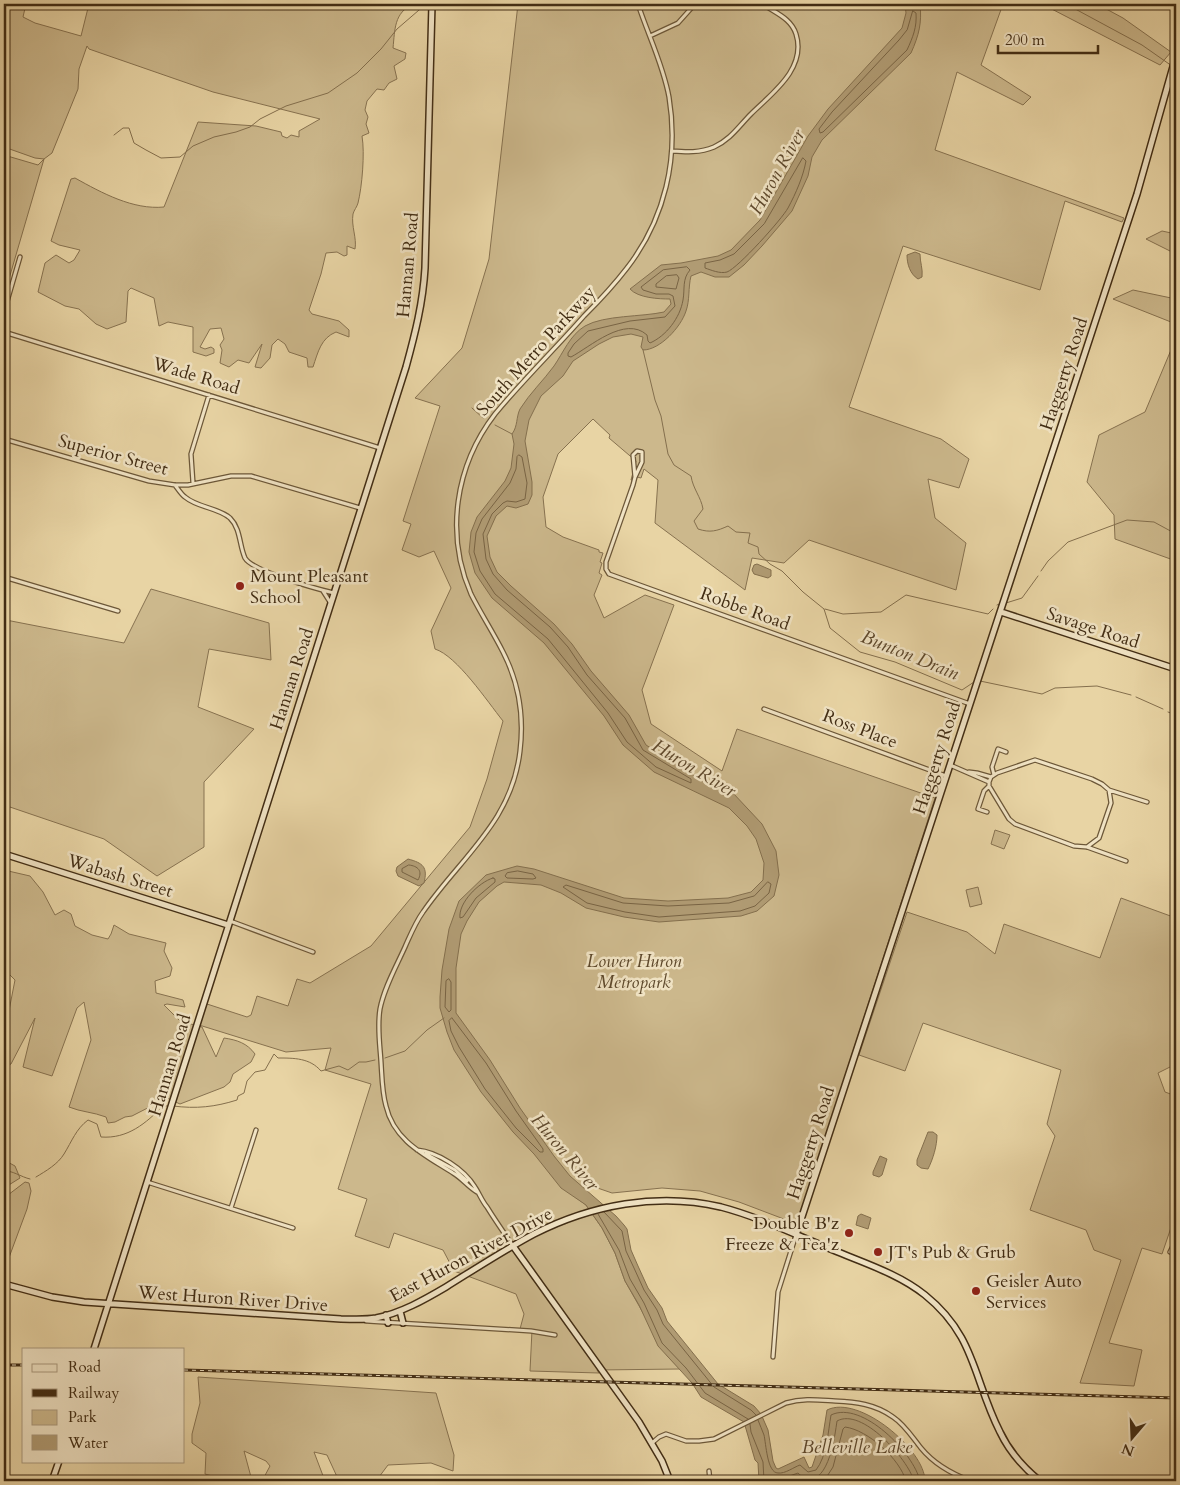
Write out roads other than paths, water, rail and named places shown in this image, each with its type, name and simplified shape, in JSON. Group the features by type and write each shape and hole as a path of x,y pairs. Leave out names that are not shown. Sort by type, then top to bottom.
{"street":[{"name":"Hannan Road","path":"94,1348 408,360 423,301 432,4"},
{"name":"South Metro Parkway","path":"513,1246 477,1192 456,1175 417,1150 399,1134 385,1105 379,1029 382,1004 388,986 420,916 481,841 500,813 514,780 521,740 521,714 512,674 504,653 471,594 461,561 456,517 461,482 466,464 476,443 495,414 615,283 639,251 653,225 664,197 672,151 672,119 669,95 663,72 638,4"},
{"path":"650,36 678,23 695,4"},
{"path":"672,151 695,152 721,144 785,80 796,55 797,35 785,18 763,4"},
{"name":"Haggerty Road","path":"773,1357 778,1292 1137,194 1176,56"},
{"path":"4,312 20,256"},
{"name":"Wade Road","path":"4,332 380,448"},
{"path":"193,483 191,454 209,395"},
{"name":"Superior Street","path":"4,440 130,477 175,485 231,476 252,476 360,508"},
{"name":"Robbe Road","path":"635,477 633,454 637,451 642,452 643,456 606,562 606,569 610,574 970,704"},
{"path":"175,485 185,498 229,517 236,526 242,542 242,551 251,565 334,593"},
{"path":"4,577 118,611"},
{"path":"323,590 331,603"},
{"name":"Savage Road","path":"1001,612 1176,670"},
{"name":"Ross Place","path":"764,709 946,776"},
{"path":"987,812 978,809 984,791 989,786 992,767 998,749 1006,752"},
{"path":"950,765 991,778 1028,761 1035,760 1092,779 1109,790 1148,802"},
{"path":"989,786 1013,823 1074,846 1087,847 1126,861"},
{"path":"1087,847 1099,838 1111,803 1109,790"},
{"name":"Wabash Street","path":"4,854 229,923 313,952"},
{"path":"231,1208 256,1130"},
{"name":"South Metro Parkway","path":"417,1150 454,1165 477,1188 477,1192"},
{"path":"147,1182 293,1228"},
{"name":"East Huron River Drive","path":"356,1320 400,1311 430,1297 513,1246 545,1229 580,1215 617,1205 658,1201 719,1207 749,1216 898,1278 920,1291 936,1304 954,1325 967,1346 993,1417 1004,1439 1018,1459 1040,1481"},
{"path":"1170,1252 1176,1240"},
{"path":"513,1246 652,1443 670,1481"},
{"name":"West Huron River Drive","path":"4,1284 65,1300 108,1305 356,1320"},
{"path":"400,1311 403,1323"},
{"path":"386,1315 388,1323"},
{"path":"356,1320 527,1331 555,1335"},
{"path":"652,1443 666,1434 682,1440 714,1439 784,1404 795,1401 807,1399 857,1403 878,1408 893,1416 937,1463 952,1473 971,1481"},
{"path":"52,1481 59,1462"},
{"path":"709,1471 710,1481"}],"water":[{"name":"Belleville Lake","path":"905,4 920,4 921,17 919,29 911,53 822,140 812,157 808,176 792,211 762,246 744,265 729,277 715,277 701,272 691,276 686,311 680,324 663,342 650,349 643,350 641,347 643,337 631,334 613,337 573,361 563,376 541,396 529,420 525,441 532,482 532,495 528,504 516,508 507,506 496,516 487,536 490,557 497,572 554,624 572,644 591,671 629,715 646,745 704,782 733,793 762,824 776,851 779,875 774,896 757,911 741,916 659,922 624,917 586,908 561,893 541,885 504,882 479,902 467,921 461,934 456,968 456,1013 554,1156 570,1176 616,1216 627,1229 631,1250 648,1288 662,1308 667,1321 718,1384 754,1406 761,1414 768,1430 776,1468 778,1469 804,1457 809,1468 812,1467 823,1435 827,1410 840,1407 856,1410 872,1417 888,1428 914,1455 922,1468 925,1481 759,1481 758,1463 755,1460 744,1422 701,1397 692,1383 658,1346 639,1305 625,1281 615,1253 602,1228 586,1205 561,1188 534,1154 513,1132 481,1092 454,1050 440,1008 440,997 442,970 449,929 459,901 486,875 517,866 534,869 624,898 668,901 728,898 751,892 763,880 764,863 756,839 747,826 729,808 654,772 623,745 604,716 544,643 492,598 475,573 469,552 471,532 477,517 505,481 511,468 514,444 512,434 520,409 554,366 571,339 585,326 593,322 664,312 671,304 670,299 643,296 630,289 661,265 718,256 731,250 760,220 808,136 828,109 902,28 906,13"},
{"path":"915,252 920,254 922,268 922,277 918,279 911,272 907,258 907,255"},
{"path":"757,564 771,570 771,576 768,578 754,574 752,570 754,565"},
{"path":"408,859 421,864 425,869 424,883 419,886 398,876 397,867"},
{"path":"928,1132 933,1132 937,1135 932,1161 928,1169 917,1165 917,1160"},
{"path":"880,1156 887,1159 882,1175 879,1177 873,1175 873,1172"},
{"path":"861,1214 871,1218 868,1229 856,1225 858,1216"}],"waterway":[{"path":"179,10 182,4"},
{"path":"114,135 123,128 129,128 134,143 146,150 161,158 180,157 193,146 214,137 250,127 260,119 286,106 328,93 357,73 381,49 397,29 426,4"},
{"path":"1066,4 1142,45 1172,66"},
{"name":"Bunton Drain","path":"643,350 655,400 661,416 668,454 674,465 691,476 702,505 703,509 694,521 698,529 713,531 728,526 736,532 750,533 748,543 758,547 759,554 770,564 782,571 824,609 830,628 860,652 895,662 962,690 974,682"},
{"path":"472,408 483,418"},
{"path":"495,425 512,434"},
{"path":"1041,571 1048,561 1068,542 1127,520 1154,522 1176,534"},
{"path":"1006,603 1022,598 1038,576"},
{"path":"825,609 843,614 881,612 906,595 988,614 993,609"},
{"path":"997,605 1002,603"},
{"name":"Bunton Drain","path":"980,681 1042,694 1055,688 1097,686 1131,695"},
{"name":"Bunton Drain","path":"1136,697 1163,709"},
{"name":"Bunton Drain","path":"1168,712 1176,715"},
{"path":"385,1058 405,1051 427,1030 444,1018"},
{"path":"173,1106 205,1107 237,1100 238,1096 244,1093 247,1081 255,1072 265,1070 274,1054 278,1058 307,1061 321,1071 339,1066 348,1070 359,1062 375,1060"},
{"path":"36,1177 58,1161 77,1131 88,1120 97,1124 101,1137 111,1137 136,1129 163,1106 169,1106"},
{"path":"4,1171 30,1179"}],"railway":[{"path":"4,1365 22,1365"},
{"path":"185,1370 1176,1398"}],"place":[{"name":"Mount Pleasant School","path":"240,586"},
{"name":"Double B'z Freeze & Tea'z","path":"849,1233"},
{"name":"JT's Pub & Grub","path":"878,1252"},
{"name":"Geisler Auto Services","path":"976,1291"}],"water label":[{"name":"Huron River","path":"777,172"},
{"name":"Huron River","path":"694,768"},
{"name":"Huron River","path":"565,1152"}],"park label":[{"name":"Lower Huron Metropark","path":"634,971"}]}
